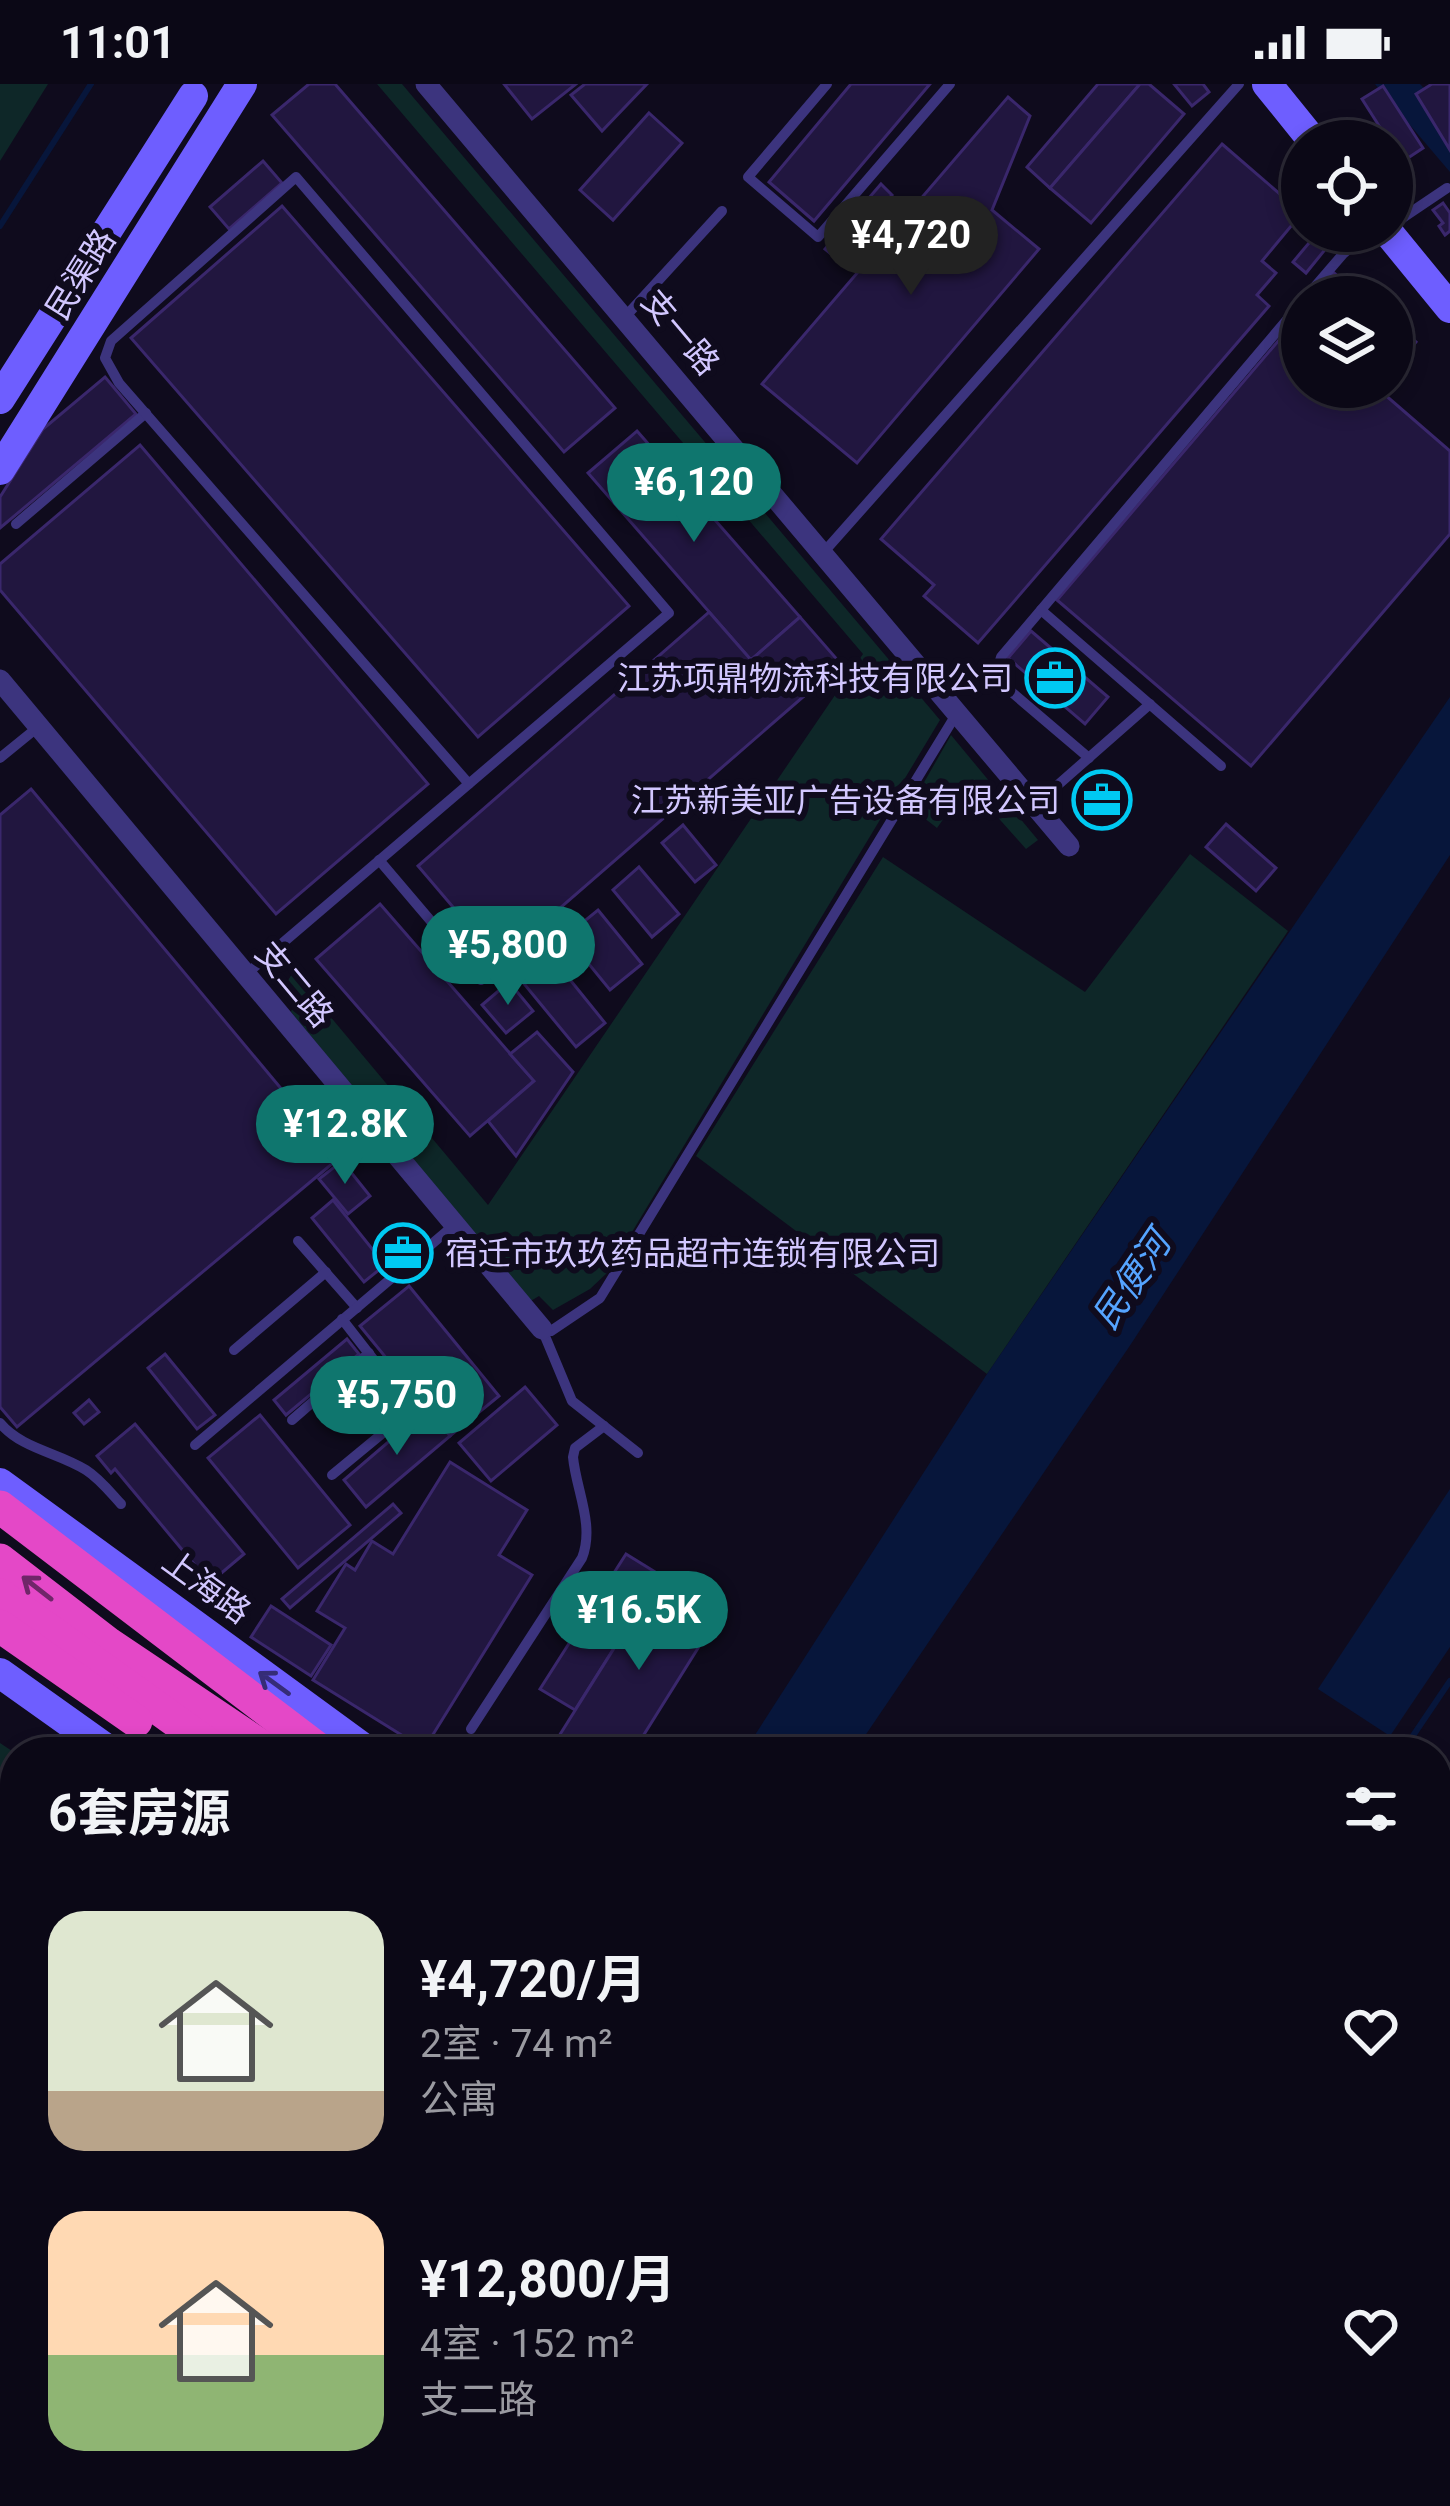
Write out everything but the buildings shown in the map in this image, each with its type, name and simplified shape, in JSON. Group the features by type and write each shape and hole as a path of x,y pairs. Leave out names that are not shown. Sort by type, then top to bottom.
{"highway":[{"path":"0,1507 302,1737"},
{"path":"0,1560 109,1644 248,1737"},
{"path":"0,1595 198,1737"},
{"path":"0,1625 160,1737"}],"main road":[{"name":"民渠路","path":"0,470 242,84"},
{"path":"1267,84 1296,120"},
{"name":"民渠路","path":"0,370 192,88"},
{"name":"民渠路","path":"0,399 192,88"},
{"name":"民渠路","path":"0,445 222,118"},
{"path":"1408,252 1450,308"},
{"name":"上海路","path":"0,1483 348,1737"},
{"path":"0,1672 90,1737"}],"street":[{"name":"支一路","path":"426,84 1069,846"},
{"path":"192,88 222,118"},
{"name":"支二路","path":"0,680 542,1329"}],"lane":[{"path":"827,84 748,177 818,237 950,84"},
{"path":"823,553 1239,84"},
{"path":"245,975 379,860 469,784 669,613 296,177 111,341 105,358 119,382 469,784"},
{"path":"1413,212 1447,188"},
{"path":"625,317 722,211"},
{"path":"1324,276 1345,252"},
{"path":"1089,758 1008,689 997,671 1001,657 1281,326"},
{"path":"16,524 146,413"},
{"path":"1041,610 1221,766"},
{"path":"1035,806 1150,704"},
{"path":"542,1329 551,1331 600,1298 957,713"},
{"path":"0,758 38,727"},
{"path":"379,860 481,980"},
{"path":"195,1445 453,1226"},
{"path":"298,1241 356,1308"},
{"path":"234,1349 326,1273"},
{"path":"332,1475 412,1409 342,1319"},
{"path":"542,1329 572,1401 638,1453"},
{"path":"292,1420 369,1353"},
{"path":"0,1423 33,1448 87,1471 121,1504"},
{"path":"471,1730 582,1558 585,1516 573,1457 575,1448 604,1426"}],"green space":[{"path":"0,84 48,84 0,161"},
{"path":"377,84 402,84 940,720 608,1272 590,1289 553,1310 539,1296 529,1302 291,1012 297,996 286,984 293,972 488,1205 863,654"},
{"path":"951,735 1038,840 1026,849 968,784 937,828 910,807"},
{"path":"1190,854 1288,931 987,1374 696,1156 883,857 1085,992"}],"water":[{"path":"1375,84 1420,84 1450,115 1450,172 1413,129 1413,120 1406,120"},
{"name":"民便河","path":"1450,697 1450,855 1131,1344 864,1737 754,1737 987,1374"},
{"path":"1450,1489 1450,1647 1390,1736 1318,1689"}],"waterway":[{"path":"0,226 91,84"},
{"path":"1412,1737 1450,1681"}],"place":[{"name":"江苏项鼎物流科技有限公司","path":"1055,678"},
{"name":"江苏新美亚广告设备有限公司","path":"1102,800"},
{"name":"宿迁市玖玖药品超市连锁有限公司","path":"403,1253"}]}
